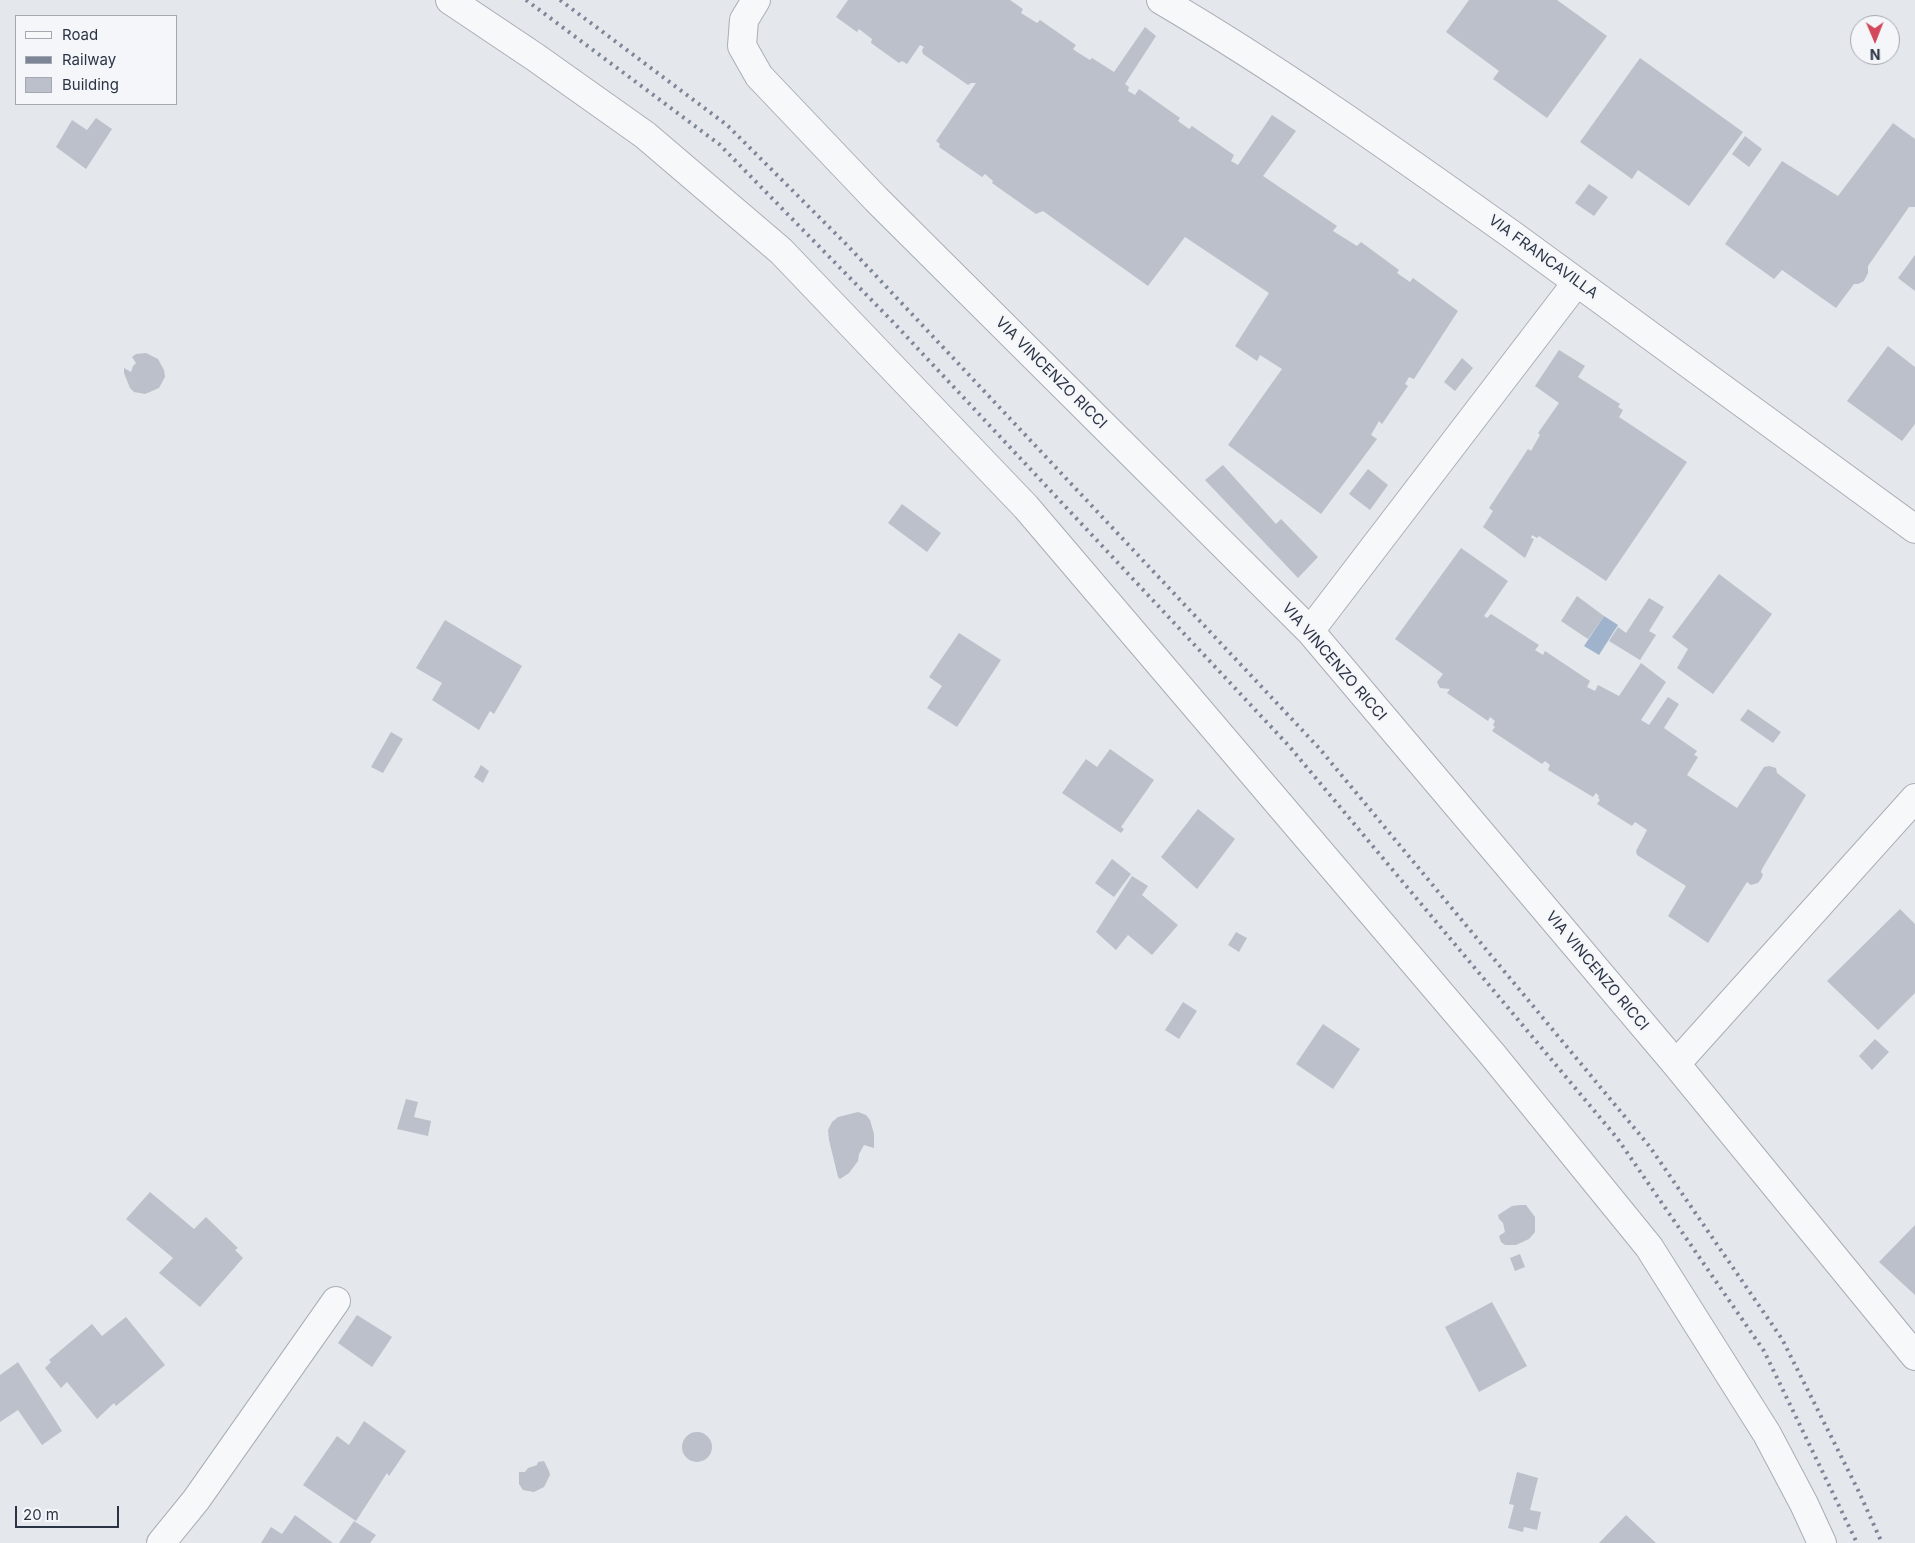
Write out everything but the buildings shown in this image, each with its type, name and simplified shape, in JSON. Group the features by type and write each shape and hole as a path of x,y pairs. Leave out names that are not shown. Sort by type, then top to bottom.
{"street":[{"path":"450,0 535,57 645,135 781,251 1026,507 1492,1054 1649,1246 1767,1434 1822,1543"},
{"name":"VIA VINCENZO RICCI","path":"756,0 744,20 742,46 760,76 876,199 1310,632 1676,1064 1915,1356"},
{"name":"VIA FRANCAVILLA","path":"1161,0 1202,24 1384,143 1915,529"},
{"path":"1310,632 1577,282"},
{"path":"1676,1064 1915,798"},
{"path":"161,1543 196,1500 336,1301"}],"water":[{"path":"1604,616 1618,625 1599,655 1584,646"}],"railway":[{"path":"526,0 719,144 892,321 1289,746 1617,1138 1764,1351 1857,1543"},
{"path":"560,0 727,125 848,246 1319,748 1650,1147 1782,1339 1859,1492 1882,1543"}]}
